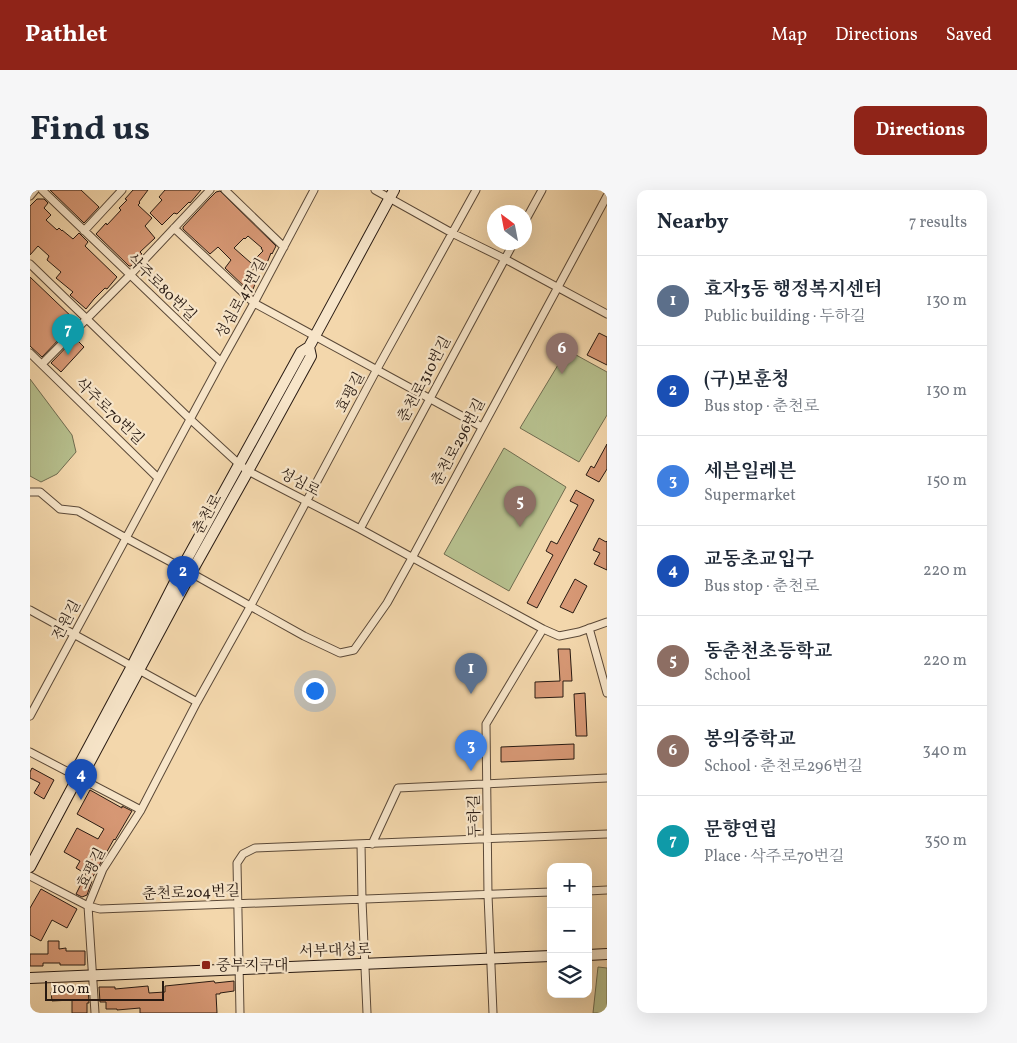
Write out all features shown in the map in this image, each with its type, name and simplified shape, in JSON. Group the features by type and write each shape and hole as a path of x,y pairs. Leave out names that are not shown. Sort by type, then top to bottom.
{"street":[{"path":"30,196 36,190"},
{"name":"삭주로80번길","path":"42,190 221,362"},
{"path":"84,231 122,190"},
{"path":"42,364 210,190"},
{"path":"225,190 284,247"},
{"name":"성심로47번길","path":"190,418 254,304 314,190"},
{"path":"375,190 392,194 452,233 505,259 607,314"},
{"name":"효평길","path":"95,1013 88,906 103,870 141,810 197,702 476,190"},
{"path":"532,208 542,190"},
{"name":"춘천로","path":"30,867 78,775 79,765 136,668 239,464 301,352 309,347 392,194"},
{"name":"춘천로296번길","path":"250,607 340,653 354,650 387,602 412,558 607,196"},
{"path":"174,228 254,304 378,369 482,427"},
{"name":"춘천로310번길","path":"360,529 510,250"},
{"name":"성심로","path":"30,264 190,418 248,471 360,529 543,629 560,636 579,632 607,622"},
{"name":"춘천로","path":"186,570 248,471 311,356 309,347"},
{"name":"삭주로70번길","path":"30,353 158,478"},
{"name":"전원길","path":"30,716 190,418"},
{"path":"30,492 40,492 60,508 78,511 250,607"},
{"path":"30,610 197,702"},
{"path":"589,628 607,692"},
{"name":"두하길","path":"493,1013 488,894 486,724 543,629"},
{"path":"30,752 78,775 141,810"},
{"path":"372,844 398,788 607,778"},
{"path":"240,1013 237,863 243,854 255,848 607,834"},
{"path":"361,844 367,1013"},
{"name":"춘천로204번길","path":"30,876 88,906 100,910 547,892"},
{"path":"592,891 607,890"},
{"path":"592,955 607,954"},
{"name":"서부대성로","path":"30,978 547,956"}],"green space":[{"path":"567,350 607,372 607,415 579,462 520,428"},
{"path":"30,379 72,435 76,452 57,474 41,482 30,476"},
{"path":"504,448 566,487 509,591 444,554"},
{"path":"598,967 607,968 607,1013 593,1013"}],"building":[{"path":"50,190 81,190 99,207 84,223"},
{"path":"133,190 148,190 138,205 152,218 145,226 155,238 129,266 96,234 121,210 119,208"},
{"path":"165,190 201,190 190,203 177,214 174,213 162,225 150,213 162,200 159,197"},
{"path":"220,191 276,246 265,268 259,263 247,276 255,284 252,292 225,268 231,260 218,247 210,254 183,229 216,192","holes":["248,236 263,251 251,263 234,248"]},
{"path":"37,199 44,199 48,203 44,208 51,215 46,220 57,230 59,228 73,239 79,233 88,242 85,246 117,277 86,309 70,295 73,292 56,278 61,272 47,260 49,256 38,246 30,255 30,206"},
{"path":"30,277 75,320 42,357 30,346"},
{"path":"599,333 607,337 607,365 587,355"},
{"path":"75,338 84,347 61,372 51,363"},
{"path":"607,444 607,469 599,482 586,475 591,466 594,468"},
{"path":"576,490 594,500 537,608 527,603 553,555 546,551 551,541 557,544 578,505 570,501"},
{"path":"599,538 607,541 607,570 594,564 600,553 593,550"},
{"path":"575,579 587,586 573,613 560,607"},
{"path":"558,649 570,649 572,681 563,681 563,697 535,698 535,682 560,681"},
{"path":"585,693 587,736 576,736 574,694"},
{"path":"574,744 574,759 501,762 501,747"},
{"path":"32,768 54,780 44,799 34,793 40,783 30,778"},
{"path":"90,790 122,808 122,806 132,811 91,880 87,895 82,897 76,894 86,874 76,868 80,861 64,852 77,828 98,839 104,829 77,814"},
{"path":"41,889 77,909 67,928 52,920 41,941 30,935 30,908"},
{"path":"48,941 59,941 59,949 66,948 66,951 85,951 85,965 43,963 43,966 30,966 30,954 48,954"},
{"path":"214,981 215,983 234,981 234,991 216,994 217,1013 140,1013 140,1008 106,1009 106,1002 100,1002 99,987 115,987 115,989 148,986 149,993 165,992 165,986"},
{"path":"88,989 89,1003 87,1003 87,1013 72,1013 72,1000 52,1001 51,992"}],"place":[{"name":"문향연립","path":"68,355"},
{"name":"봉의중학교","path":"562,374"},
{"name":"동춘천초등학교","path":"520,527"},
{"name":"(구)보훈청","path":"183,597"},
{"name":"효자3동 행정복지센터","path":"471,694"},
{"name":"세븐일레븐","path":"471,771"},
{"name":"교동초교입구","path":"81,800"},
{"name":"중부지구대","path":"206,965"}]}
